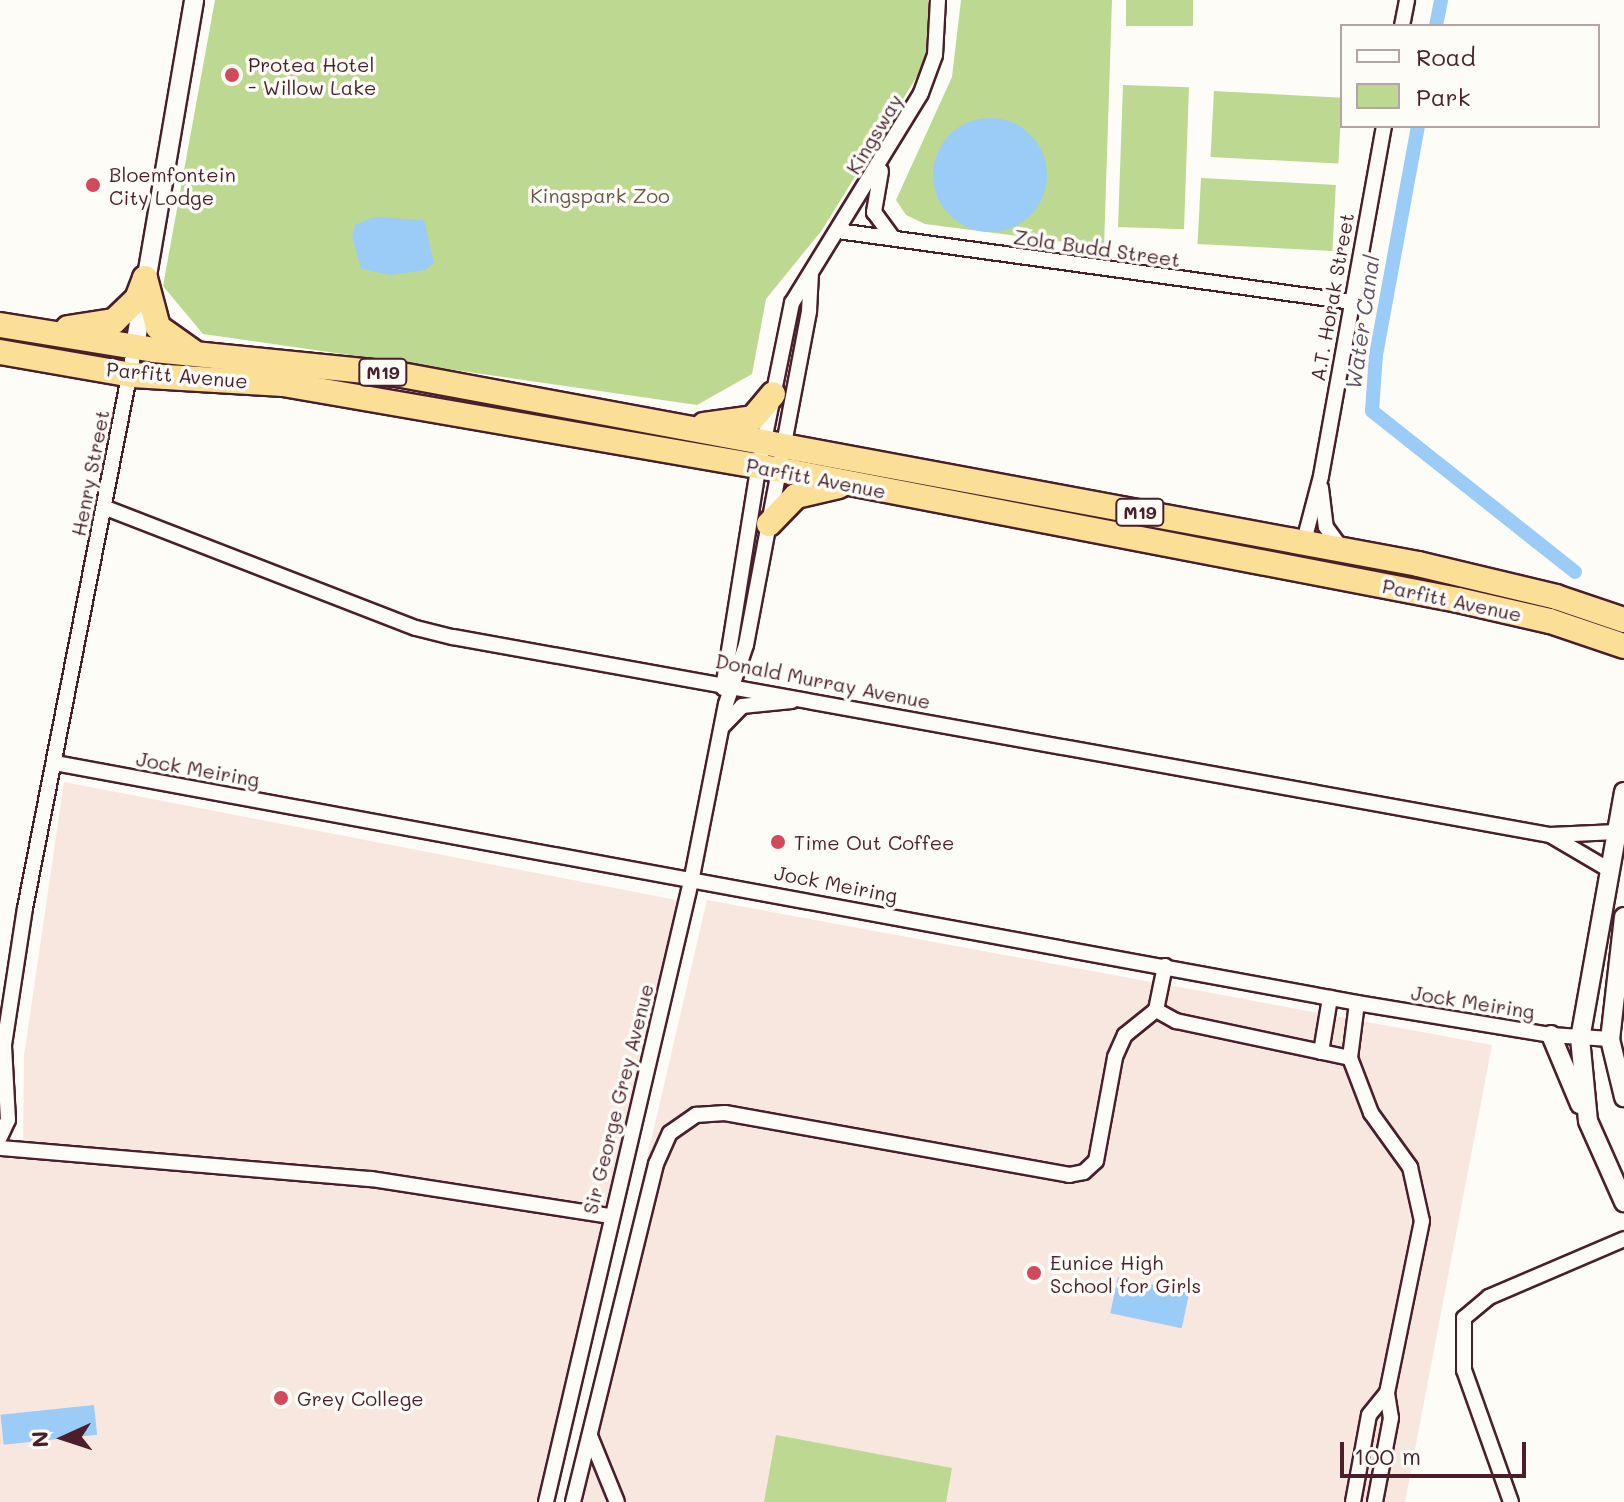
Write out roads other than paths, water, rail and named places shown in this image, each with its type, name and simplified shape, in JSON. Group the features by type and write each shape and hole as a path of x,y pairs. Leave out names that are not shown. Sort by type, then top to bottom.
{"highway":[{"path":"39,332 114,321 137,299 145,278"},
{"path":"145,278 158,327 177,345 199,354"},
{"name":"Parfitt Avenue","path":"0,325 199,354 396,374 673,427 849,484 1458,600 1550,621 1624,646"},
{"name":"Parfitt Avenue","path":"0,352 132,375 283,384 501,422 771,458 1154,515 1341,548 1556,597 1624,620"},
{"path":"396,374 484,399 501,422"},
{"path":"673,427 753,418 773,394"},
{"path":"769,524 796,496 849,484"},
{"path":"1154,515 1182,533 1245,545 1262,563"},
{"path":"1304,541 1324,561 1433,583 1458,600"},
{"path":"1556,597 1624,603"}],"street":[{"name":"Henry Street","path":"0,1137 8,1120 2,1047 132,375 145,278 194,0"},
{"name":"Kingsway","path":"771,458 773,394 792,303 921,93 935,55 938,0"},
{"path":"1402,24 1407,0"},
{"name":"A.T. Horak Street","path":"1304,541 1321,476 1384,128"},
{"path":"887,151 874,212 881,227 896,240"},
{"name":"Zola Budd Street","path":"838,231 1352,302"},
{"name":"Kingsway","path":"771,458 811,276"},
{"name":"Sir George Grey Avenue","path":"729,684 746,645 769,524 771,458"},
{"name":"Sir George Grey Avenue","path":"545,1501 692,877 771,458"},
{"name":"A.T. Horak Street","path":"1321,476 1326,527 1341,548"},
{"name":"Donald Murray Avenue","path":"106,508 416,628 764,689 1550,835 1617,832"},
{"path":"746,645 753,675 764,689"},
{"path":"722,727 742,706 816,700"},
{"name":"Jock Meiring","path":"55,763 692,877 1357,1003 1551,1035 1610,1039"},
{"path":"1588,1121 1580,1038 1624,792"},
{"name":"Donald Murray Avenue","path":"1550,835 1611,871"},
{"path":"1624,917 1610,1039 1624,1097"},
{"path":"573,1502 656,1164 665,1141 679,1126 696,1115 725,1113 1069,1175 1084,1172 1096,1161 1115,1057 1125,1035 1156,1010 1165,966"},
{"path":"1321,1052 1330,998"},
{"path":"1357,1003 1350,1058 1371,1113 1410,1167 1421,1209 1387,1393 1391,1418 1375,1502"},
{"path":"1156,1010 1176,1021 1350,1058"},
{"path":"1551,1035 1624,1202"},
{"path":"0,1148 417,1184 610,1216"},
{"path":"1511,1502 1464,1370 1464,1318 1489,1297 1624,1239"},
{"path":"1353,1502 1369,1415 1387,1393"},
{"path":"589,1436 617,1502"}],"water":[{"path":"990,118 1012,122 1031,134 1043,153 1047,175 1043,197 1031,216 1012,228 990,232 968,228 949,216 937,197 933,175 937,153 949,134 968,122"},
{"path":"373,217 424,220 434,263 426,270 391,275 361,269 352,236 355,225"},
{"path":"1118,1277 1189,1292 1182,1328 1110,1313"},
{"path":"94,1405 97,1435 4,1445 1,1415"}],"waterway":[{"name":"Water Canal","path":"1436,24 1441,0"},
{"name":"Water Canal","path":"1418,128 1376,354 1372,411 1575,572"}],"place":[{"name":"Protea Hotel - Willow Lake","path":"232,75"},
{"name":"Bloemfontein City Lodge","path":"93,185"},
{"name":"Time Out Coffee","path":"778,842"},
{"name":"Eunice High School for Girls","path":"1034,1273"},
{"name":"Grey College","path":"281,1398"}],"park label":[{"name":"Kingspark Zoo","path":"600,195"}]}
